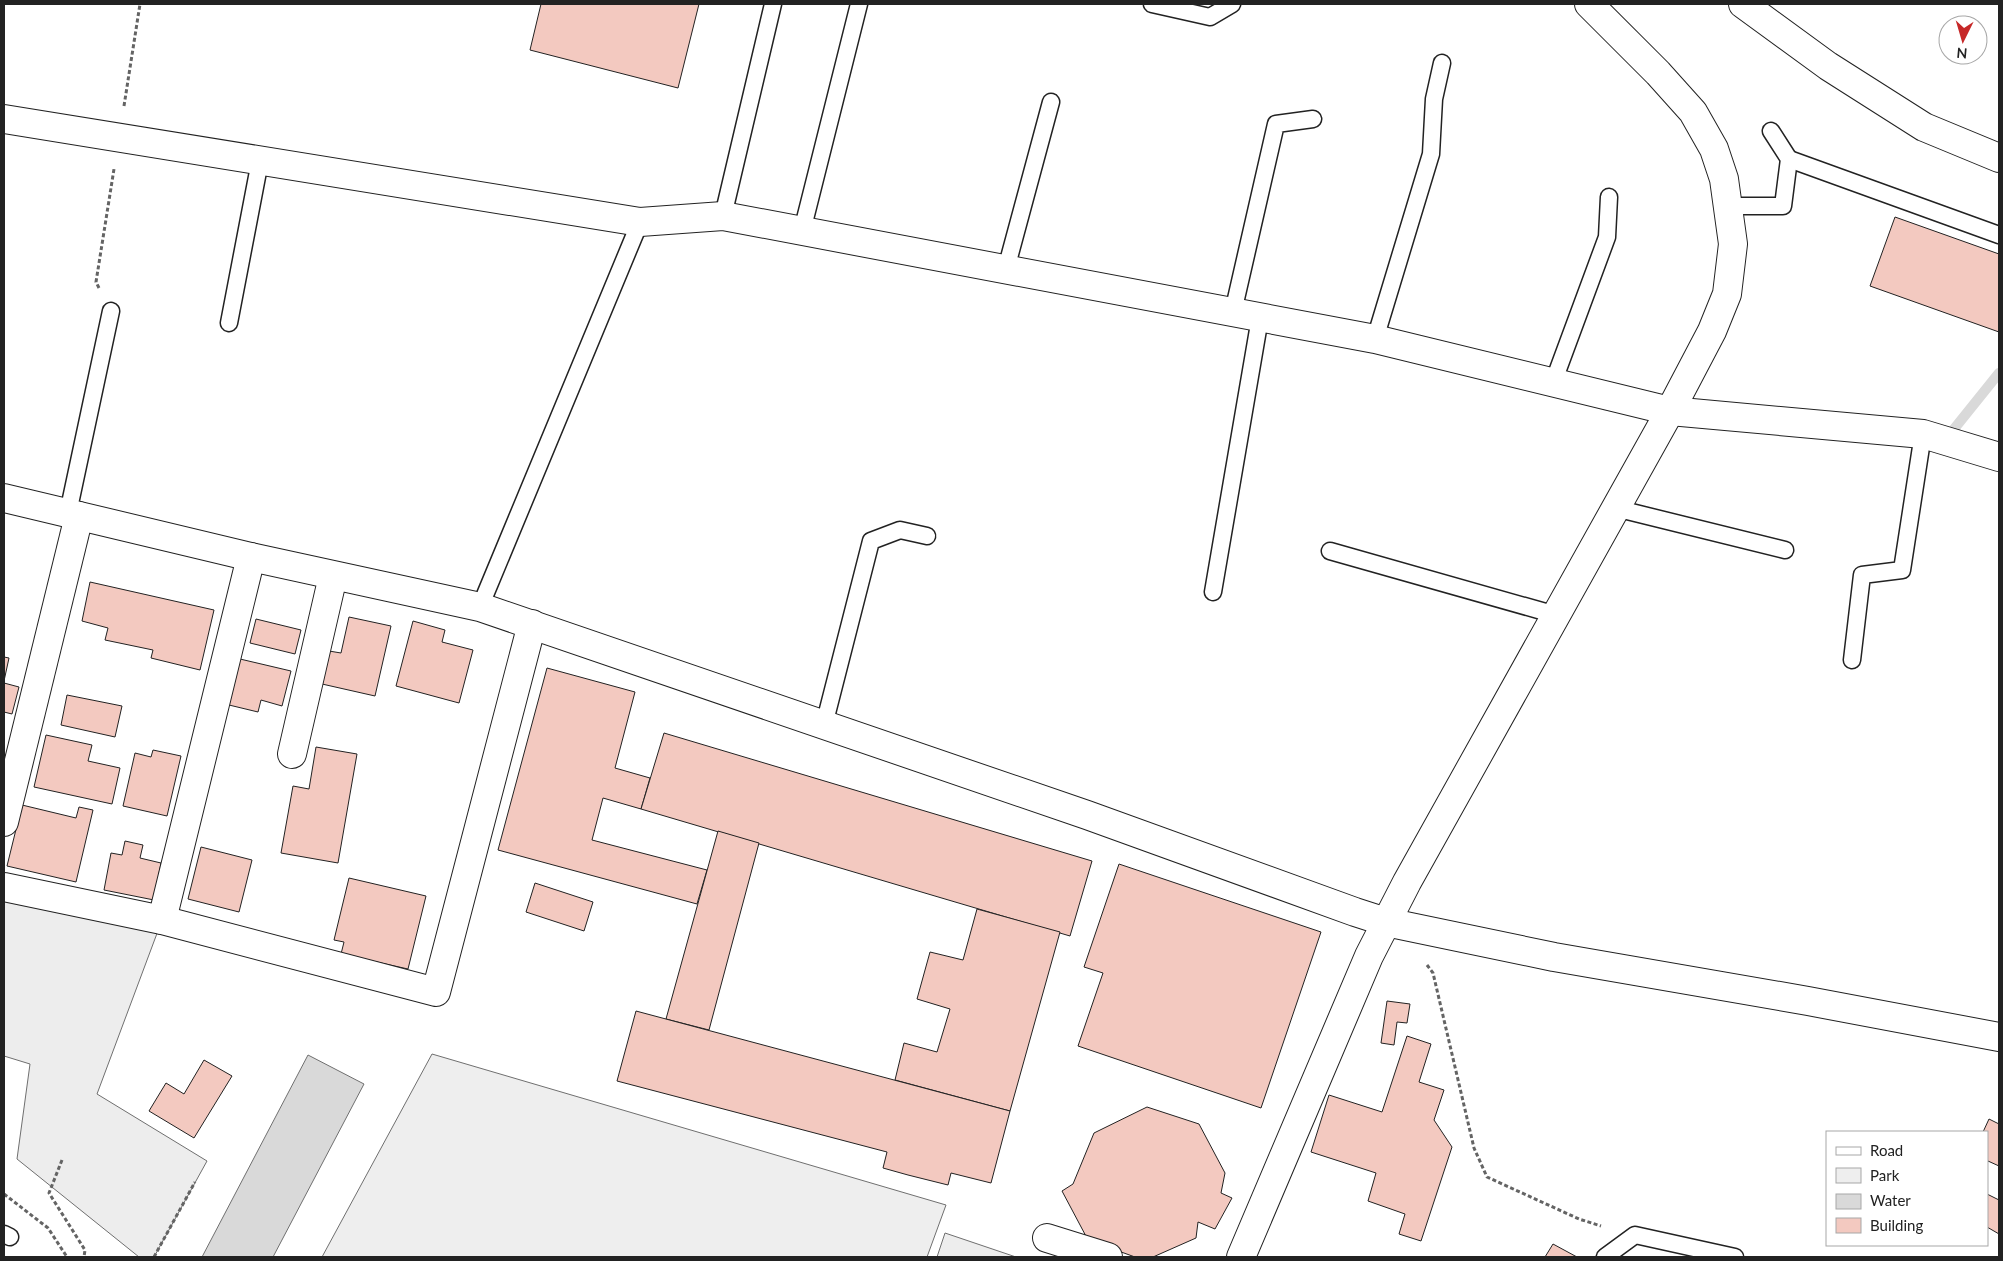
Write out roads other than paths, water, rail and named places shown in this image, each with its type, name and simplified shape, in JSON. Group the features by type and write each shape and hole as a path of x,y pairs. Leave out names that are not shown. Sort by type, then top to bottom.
{"street":[{"path":"1241,1257 1369,956 1386,922 1670,411 1712,331 1727,294 1733,244 1724,180 1714,149 1693,112 1658,73 1589,4"},
{"path":"1743,4 1828,66 1924,127 1999,158"},
{"path":"4,120 640,222 723,216 1376,339 1670,411 1923,434 1999,457"},
{"path":"4,498 333,576 480,607 1087,815 1386,922 1554,957 1808,1001 1999,1037"},
{"path":"4,822 74,514"},
{"path":"162,920 251,557"},
{"path":"292,754 333,576"},
{"path":"4,887 162,920 436,992 532,624"},
{"path":"1047,1238 1108,1257"}],"lane":[{"path":"723,216 773,4"},
{"path":"802,231 859,4"},
{"path":"1152,4 1210,17 1232,4"},
{"path":"1376,339 1431,154 1434,99 1442,63"},
{"path":"1006,270 1051,102"},
{"path":"1233,312 1276,124 1314,120"},
{"path":"1771,131 1789,159 1999,235"},
{"path":"1728,206 1783,206 1789,159"},
{"path":"229,323 260,161"},
{"path":"1553,382 1607,237 1609,197"},
{"path":"480,607 640,222"},
{"path":"74,514 111,311"},
{"path":"1212,592 1260,318"},
{"path":"1852,660 1862,575 1902,570 1923,434"},
{"path":"1615,508 1785,550"},
{"path":"824,725 872,541 900,530 927,536"},
{"path":"1330,551 1556,615"},
{"path":"1606,1257 1635,1236 1735,1257"}],"water":[{"path":"308,1055 364,1084 273,1257 202,1257"}],"waterway":[{"path":"1954,429 1999,373"}]}
